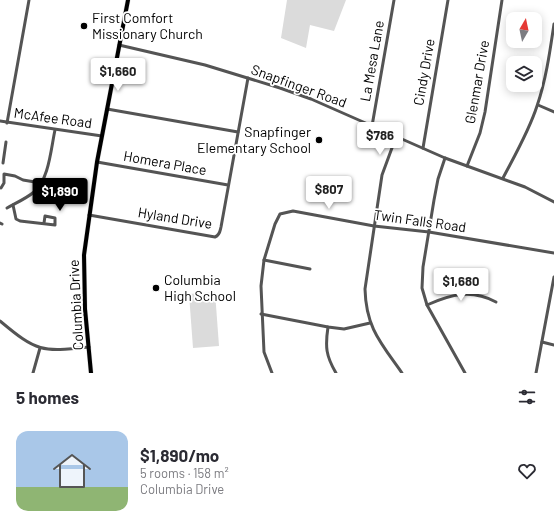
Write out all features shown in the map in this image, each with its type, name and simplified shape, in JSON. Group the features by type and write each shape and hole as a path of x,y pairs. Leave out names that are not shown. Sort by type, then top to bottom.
{"main road":[{"name":"Columbia Drive","path":"91,373 83,284 84,255 97,162 128,0"}],"street":[{"path":"7,123 29,0"},
{"name":"La Mesa Lane","path":"372,126 394,0"},
{"name":"Cindy Drive","path":"423,148 448,0"},
{"name":"Glenmar Drive","path":"467,166 480,133 485,112 502,0"},
{"path":"503,178 538,104 554,24"},
{"name":"Snapfinger Road","path":"119,45 205,65 311,99 445,158 525,187 554,202"},
{"path":"548,56 554,57"},
{"name":"Hyland Drive","path":"89,215 215,237 219,234 248,78"},
{"path":"538,104 554,112"},
{"path":"107,109 238,132"},
{"name":"McAfee Road","path":"0,122 102,136"},
{"path":"8,208 34,192 41,183 49,161 55,130"},
{"path":"396,137 382,175 365,289 365,301 370,323 375,334 402,373"},
{"path":"0,144 6,143 3,163"},
{"path":"445,158 438,179 421,284 422,293 427,305 465,373"},
{"name":"Homera Place","path":"97,162 228,185"},
{"path":"1,188 4,183 4,174 15,176 23,180 41,183"},
{"path":"13,205 16,219 44,224"},
{"name":"Twin Falls Road","path":"272,373 266,362 264,352 260,286 264,260 280,214 286,212 317,215 374,226 429,232 554,253"},
{"path":"264,260 310,269"},
{"path":"536,373 554,277"},
{"path":"427,305 450,296 465,294 486,296 496,302"},
{"path":"261,314 344,329 370,323"},
{"path":"0,321 23,340 40,348 59,351 89,348"},
{"path":"328,327 326,347 327,354 336,373"},
{"path":"542,342 554,344"},
{"path":"33,373 40,348"}],"shaded area":[{"path":"287,0 346,0 334,31 310,25 306,48 281,38"},
{"path":"215,292 219,346 193,348 189,294"}],"place":[{"name":"First Comfort Missionary Church","path":"84,26"},
{"name":"Snapfinger Elementary School","path":"319,140"},
{"name":"Columbia High School","path":"156,288"}]}
